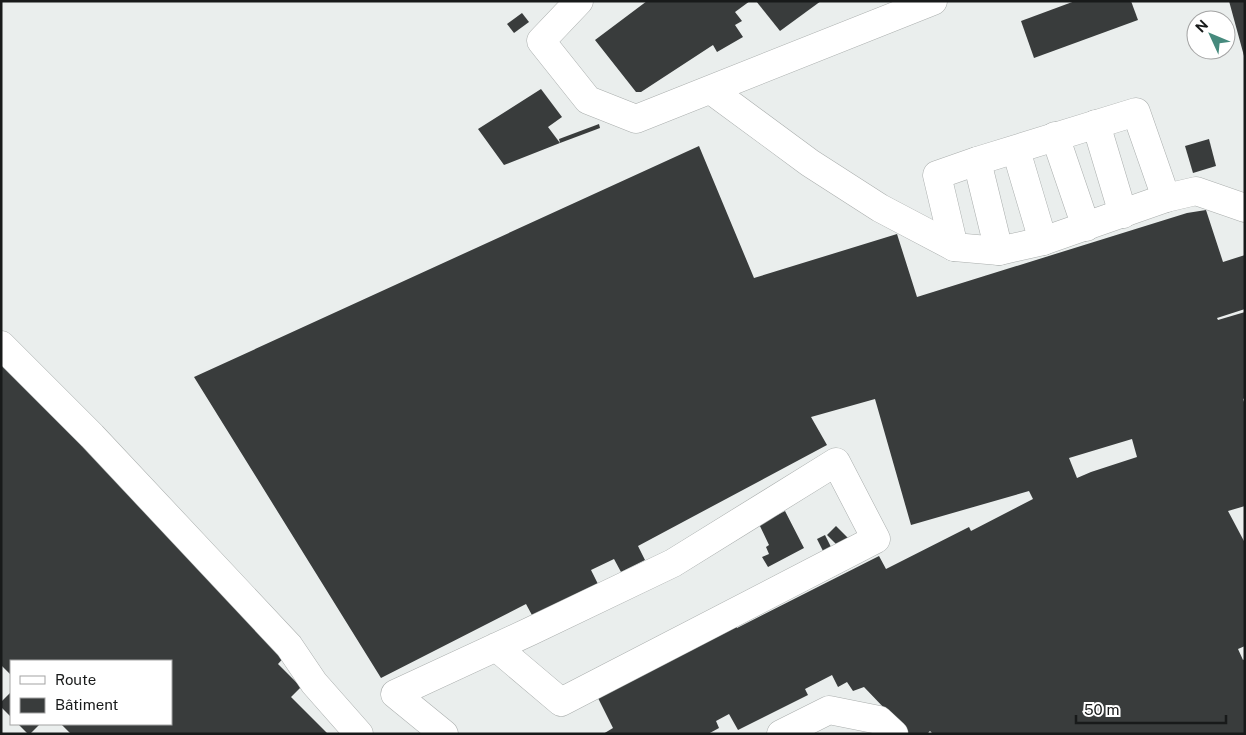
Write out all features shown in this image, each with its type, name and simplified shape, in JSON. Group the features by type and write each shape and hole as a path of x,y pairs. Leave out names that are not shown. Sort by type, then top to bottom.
{"street":[{"path":"579,1 541,41 588,100 636,119 711,90 905,6 933,1"},
{"path":"711,90 810,163 880,208 954,247 999,250 1043,241 1166,198 1196,191 1245,208"},
{"path":"954,247 938,175 1055,136 1136,112 1166,198"},
{"path":"1096,124 1123,214"},
{"path":"1055,136 1086,227"},
{"path":"1016,150 1043,241"},
{"path":"977,161 999,250"},
{"path":"1,344 92,436 289,646 314,683 359,734"},
{"path":"444,734 395,694 673,562 836,462 876,539 561,702 496,647"},
{"path":"781,734 829,710 879,720 894,734"}],"building":[{"path":"647,1 750,1 735,12 742,21 735,25 743,37 717,52 713,45 641,92 636,92 595,40"},
{"path":"756,1 821,1 780,31"},
{"path":"1075,1 1131,1 1138,20 1034,58 1021,21"},
{"path":"1229,1 1245,1 1245,56 1236,27 1236,10 1231,10"},
{"path":"522,13 529,22 514,33 507,24"},
{"path":"541,89 562,117 548,127 560,143 504,165 478,129"},
{"path":"599,124 600,128 560,143 559,139"},
{"path":"1209,139 1216,166 1193,173 1185,146"},
{"path":"699,146 754,278 897,234 917,297 1187,213 1206,210 1223,262 1245,255 1245,309 1217,318 1218,320 1245,312 1245,398 1243,399 1245,405 1245,506 1228,511 1245,543 1245,646 1238,649 1243,660 1245,659 1245,734 933,734 930,731 927,734 909,734 864,687 853,691 847,682 838,687 832,675 805,689 808,695 738,730 729,714 716,721 719,728 708,734 603,734 613,728 597,696 879,556 886,569 969,527 971,531 1033,499 1029,491 911,525 875,399 811,417 827,445 638,546 645,560 621,572 614,559 591,570 598,584 533,617 526,604 381,678 194,377","holes":["1132,439 1137,457 1077,478 1069,458"]},
{"path":"1,362 287,654 278,664 301,687 291,697 328,734 71,734 62,725 172,725 172,660 10,660 10,674 1,665"},
{"path":"785,511 804,548 768,567 762,557 769,554 766,547 769,545 759,524"},
{"path":"836,526 849,539 840,548 827,535"},
{"path":"825,535 833,551 825,555 817,539"},
{"path":"10,693 10,716 1,707 1,702"},
{"path":"19,725 39,725 30,734"}]}
